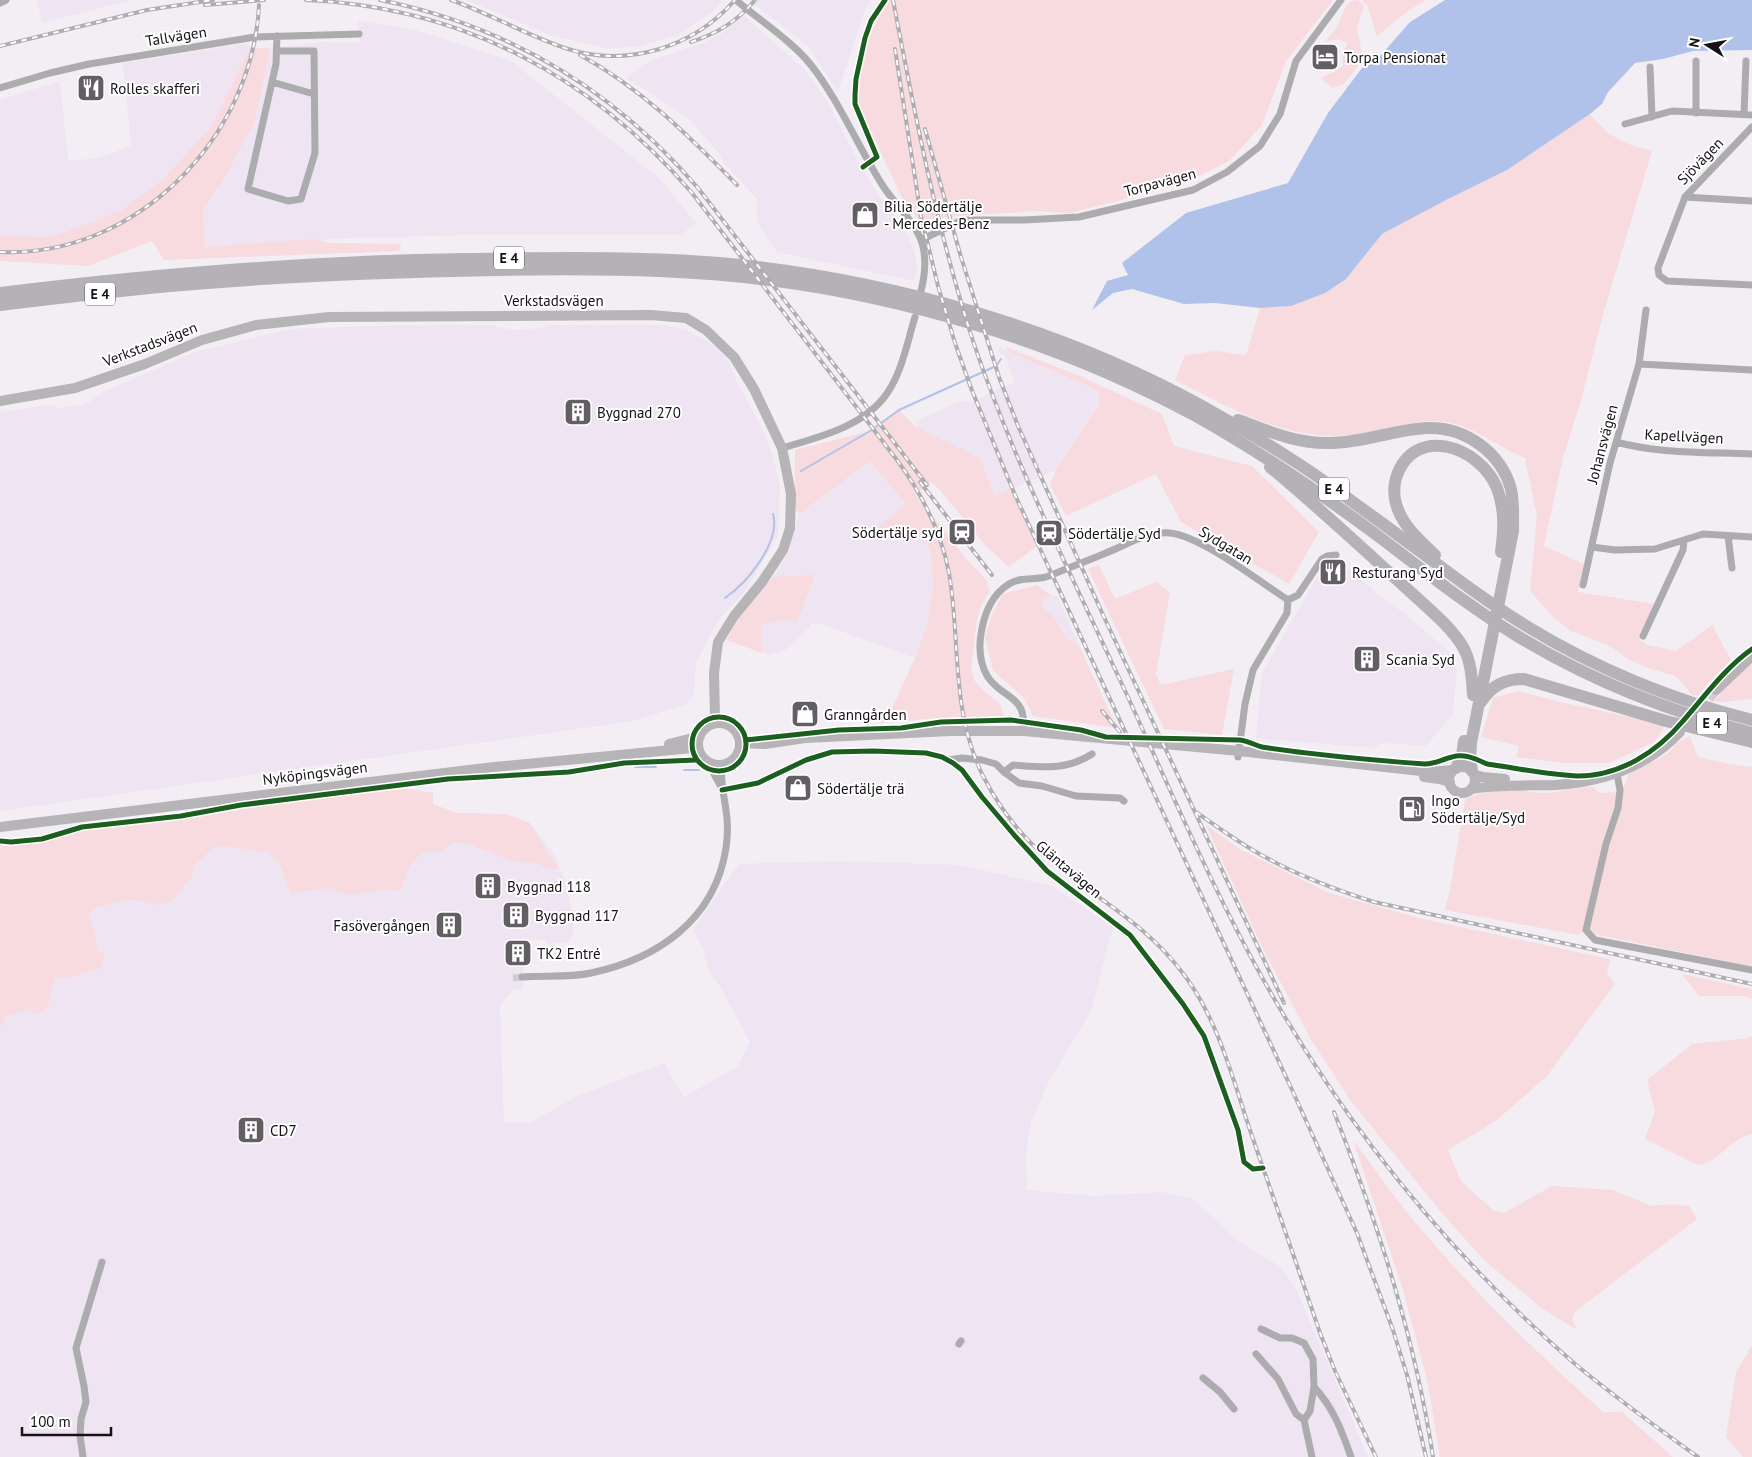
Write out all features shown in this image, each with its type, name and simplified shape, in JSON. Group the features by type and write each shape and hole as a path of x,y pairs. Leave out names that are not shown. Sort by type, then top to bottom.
{"highway":[{"name":"E 4","path":"0,293 158,275 310,264 434,259 528,258 616,258 727,264 819,275 873,286 1013,325 1092,354 1202,406 1293,460 1379,521 1459,581 1470,597"},
{"name":"E 4","path":"0,305 169,286 311,276 433,271 616,270 728,276 818,287 870,297 1006,335 1089,365 1139,388 1233,437 1288,471 1575,668 1672,710 1752,733"},
{"path":"0,312 49,299"},
{"path":"1202,406 1278,436 1323,443 1356,442 1417,429 1441,429 1464,435 1484,447 1500,465 1510,488 1514,515 1509,551 1476,700 1462,756 1455,769"},
{"path":"1233,437 1356,542 1457,638 1470,667 1476,700"},
{"path":"1459,581 1410,529 1395,502 1395,482 1398,472 1404,463 1421,450 1441,445 1452,447 1477,461 1491,476 1502,506 1503,524 1500,554 1476,700 1471,743 1470,758 1473,773"},
{"name":"E 4","path":"1524,632 1632,681 1704,707 1752,720"},
{"path":"1476,700 1486,695 1499,684 1506,681 1524,679 1666,721 1752,742"}],"main road":[{"name":"Verkstadsvägen","path":"0,401 75,388 145,364 202,340 256,325 328,317 651,315 686,318 706,330 734,357 754,389 782,448 791,494 790,528 783,550 762,582 734,616 718,642 714,673 713,724"},
{"path":"1716,690 1752,656"},
{"name":"Verkstadsvägen","path":"715,695 726,724"},
{"path":"738,755 740,743 737,733 726,724 713,724 707,727 700,736 698,749 703,758 717,765 722,765 733,760 738,755 765,744"},
{"path":"740,743 765,744 805,738 951,731 1024,731 1430,772 1465,767 1473,773 1497,779 1574,782"},
{"path":"1455,769 1449,778 1452,788 1458,792 1498,785 1574,782 1617,774 1662,749 1680,732"},
{"name":"Nyköpingsvägen","path":"634,752 700,736"},
{"name":"Nyköpingsvägen","path":"0,827 484,768 634,752 698,749"},
{"path":"1238,754 1434,778 1450,782"},
{"path":"1471,789 1475,782 1473,773"}],"street":[{"path":"0,3 6,0"},
{"path":"736,0 795,49 810,64 834,101 886,192 913,225 921,240 925,263 921,291"},
{"name":"Torpavägen","path":"921,240 958,222 969,220 1080,217 1193,190 1227,172 1260,146 1280,114 1296,61 1341,0"},
{"name":"Tallvägen","path":"0,88 89,64 256,37 360,34"},
{"path":"277,36 276,64 248,188 288,201 301,199 315,153 314,51 277,51"},
{"path":"1696,61 1696,113"},
{"path":"1625,124 1672,111 1748,115 1746,61"},
{"path":"1650,67 1652,117"},
{"path":"272,82 314,94"},
{"name":"Sjövägen","path":"1752,127 1685,197 1658,268 1659,276 1667,281 1752,285"},
{"path":"1685,197 1752,201"},
{"name":"Johansvägen","path":"1583,585 1604,485 1639,364 1646,310"},
{"path":"782,448 844,428 864,416 880,402 892,387 915,317"},
{"path":"1639,364 1752,370"},
{"name":"Kapellvägen","path":"1616,442 1635,447 1662,450 1752,454"},
{"name":"Sydgatan","path":"1024,731 1023,715 1020,708 986,676 980,652 980,636 987,608 995,595 1010,583 1021,579 1043,578 1145,536 1170,533 1184,536 1206,547 1288,600"},
{"path":"1592,547 1615,550 1655,549 1703,534 1752,537"},
{"path":"1728,536 1732,568"},
{"path":"1643,636 1683,550 1684,541"},
{"path":"1238,754 1245,704 1253,670 1287,613 1288,600 1298,594 1322,559 1327,556 1336,555"},
{"name":"Gläntavägen","path":"722,790 758,783 812,757 832,752 873,750 916,752 948,760 962,770 998,818 1047,871 1123,929 1147,956 1204,1036 1238,1130 1244,1162 1252,1169 1263,1168"},
{"path":"1004,772 1012,765 1063,767 1080,762 1092,754"},
{"path":"948,760 962,758 982,760 996,764 1019,783 1042,786 1076,796 1120,798 1124,802"},
{"path":"708,762 722,790"},
{"path":"522,977 589,974 630,963 663,946 688,926 710,895 723,865 728,828 722,790 722,765"},
{"path":"1617,774 1620,790 1618,808 1606,844 1586,930 1595,940 1752,970"},
{"path":"83,1457 80,1436 81,1419 86,1402 76,1348 102,1262"},
{"path":"1261,1329 1280,1338 1292,1338 1304,1343 1313,1359 1314,1387 1310,1411 1304,1420"},
{"path":"1256,1354 1278,1379 1296,1414 1304,1420 1312,1457"},
{"path":"1203,1378 1220,1392 1234,1409"},
{"path":"1314,1387 1327,1400 1351,1457"}],"shaded area":[{"path":"37,0 133,0 42,23"},
{"path":"466,0 722,0 715,10 678,35 637,47 605,48 550,35"},
{"path":"749,0 872,0 866,7 838,92 808,46"},
{"path":"887,0 1333,0 1286,61 1262,125 1229,161 1184,184 1070,213 1036,211 919,220 903,200 858,103 857,82 863,49"},
{"path":"1358,0 1364,6 1357,27 1362,54 1360,64 1344,84 1333,88 1320,78 1343,66 1342,53 1348,43 1338,39 1325,42 1337,27 1345,8 1351,1"},
{"path":"1361,0 1426,0 1408,11 1377,36 1367,5"},
{"path":"744,16 804,69 830,106 862,169 881,198 899,220 909,238 917,268 914,281 777,252 760,227 756,210 758,200 724,163 718,152 690,120 626,78 651,60 701,44 722,33"},
{"path":"358,21 416,30 511,61 659,178 696,223 681,235 472,235 349,238 205,247 203,208 220,186 270,48 321,42 360,43"},
{"path":"248,43 250,48 213,124 166,178 120,211 51,237 0,236 0,100 60,81 68,160 95,159 131,146 123,63"},
{"path":"250,48 270,48 255,121 220,186 203,208 205,247 315,239 331,243 401,244 400,251 164,260 152,241 88,266 0,261 0,236 51,237 120,211 165,178 213,124"},
{"path":"1590,114 1609,134 1631,145 1652,151 1604,311 1581,400 1563,458 1544,546 1584,564 1578,592 1655,604 1639,635 1640,640 1648,645 1676,651 1712,625 1731,660 1698,696 1692,695 1679,679 1673,675 1650,669 1628,659 1610,646 1571,631 1554,618 1530,591 1537,516 1525,458 1467,428 1446,422 1425,421 1364,434 1337,436 1288,430 1243,414 1175,380 1185,355 1216,351 1246,355 1260,308 1291,306 1346,279 1382,234 1507,170"},
{"path":"401,325 491,325 514,330 542,328 550,325 667,325 689,331 715,346 729,362 736,380 761,426 773,456 780,487 778,536 744,593 719,619 696,662 694,695 685,705 633,721 0,811 0,412 47,405 59,408 77,406 89,402 103,392 195,352 290,329"},
{"path":"1006,347 1080,376 1162,414 1174,446 1252,466 1319,532 1289,584 1181,522 1156,474 1066,516 1050,485 1056,470 1100,403 1097,390 1007,351"},
{"path":"1000,348 1097,390 1100,403 1056,470 994,497 916,427 916,421 960,401 974,401 1015,382 1005,356 998,353"},
{"path":"899,410 916,427 980,458 994,496 1012,488 1040,544 1009,567 987,547 940,490 931,482 916,495 969,562 988,582 986,583 990,591 981,606 977,619 971,668 974,680 1000,704 1004,716 954,717 878,723 890,713 915,658 928,621 933,584 930,549 921,533 905,528 893,539 878,528 905,503 870,461 799,514 795,509 795,450 870,431"},
{"path":"870,461 905,503 905,528 921,533 930,549 933,584 928,621 915,658 821,624 810,623 810,627 787,649 769,655 727,640 749,605 773,577 786,557 799,514"},
{"path":"1099,565 1115,599 1156,582 1170,592 1156,675 1161,685 1234,669 1222,735 1164,729 1088,569"},
{"path":"1349,569 1449,652 1457,670 1453,714 1426,746 1383,743 1372,748 1256,738 1262,673 1318,575 1332,584"},
{"path":"815,575 797,622 789,619 761,625 762,653 727,640 742,615 773,577"},
{"path":"1037,585 1052,596 1044,598 1042,608 1054,617 1067,640 1078,643 1117,728 1033,716 1024,698 993,670 985,638 991,616 1003,594"},
{"path":"1058,597 1078,643 1067,640 1054,617 1042,608 1044,598"},
{"path":"1752,663 1752,700 1714,701 1740,672"},
{"path":"1518,691 1666,725 1654,742 1609,763 1564,763 1516,757 1519,746 1481,737 1493,698"},
{"path":"1690,736 1698,757 1752,767 1752,967 1595,934 1589,928 1578,935 1445,910 1465,800 1483,793 1506,790 1542,793 1593,787 1599,793 1622,792 1628,775 1667,754 1680,741"},
{"path":"404,788 433,793 433,804 456,813 506,814 530,823 547,853 558,867 553,870 535,863 511,861 469,844 453,842 442,851 422,852 410,865 400,891 381,890 351,895 330,888 292,893 280,865 267,852 216,845 195,865 191,878 172,901 155,905 136,900 126,900 95,908 89,915 98,951 105,955 100,968 72,977 55,977 49,1002 43,1013 35,1014 29,1008 5,1016 0,1028 0,841 11,842 42,839 82,827 181,816 241,805 350,791"},
{"path":"433,804 456,813 506,814 530,823 555,856 565,880 573,918 573,934 568,942 547,944 547,940 523,940 523,989 513,990 500,1004 504,1122 530,1123 577,1096 664,1063 684,1097 738,1066 750,1042 721,988 709,972 704,951 693,929 739,864 840,861 960,865 1052,886 1113,927 1091,1011 1051,1077 1031,1122 1026,1156 1027,1190 1094,1196 1161,1192 1192,1198 1239,1242 1281,1267 1295,1287 1368,1457 0,1457 0,1015 16,1012 28,1000 74,897 199,844"},
{"path":"1206,825 1241,850 1329,893 1423,919 1610,959 1607,974 1615,984 1547,1076 1497,1120 1448,1150 1461,1181 1494,1211 1504,1213 1552,1186 1612,1190 1652,1206 1672,1204 1689,1206 1697,1219 1577,1310 1572,1318 1577,1330 1540,1307 1483,1259 1441,1212 1351,1101 1312,1041 1266,955"},
{"path":"1682,974 1752,989 1752,999 1744,996 1699,996"},
{"path":"1752,1036 1752,1134 1738,1140 1712,1159 1698,1165 1645,1139 1655,1111 1647,1080 1692,1044"},
{"path":"1353,1140 1415,1222 1459,1272 1506,1320 1603,1412 1622,1412 1673,1457 1440,1457 1427,1379 1403,1290"},
{"path":"1752,1345 1752,1457 1743,1457 1726,1437 1736,1373"}],"water":[{"path":"1445,0 1752,0 1752,50 1693,51 1663,59 1635,63 1608,92 1602,104 1590,114 1507,170 1382,234 1346,279 1325,293 1291,306 1260,308 1215,303 1184,304 1132,289 1113,293 1092,310 1107,281 1128,275 1122,263 1186,213 1288,183 1328,113 1362,68 1374,63 1410,22"}],"waterway":[{"path":"801,471 870,431 899,410 996,366 1001,359"},
{"path":"725,598 752,572 767,549 772,537 773,514"},
{"path":"635,767 656,767"},
{"path":"684,770 699,770"}],"tunnel":[{"path":"1699,710 1716,690"},
{"path":"513,978 522,977"}],"railway":[{"path":"0,46 147,10 213,0"},
{"path":"205,5 264,0"},
{"path":"306,0 363,6 418,17 470,33 520,55 567,82 611,114 653,151 692,193 897,460 915,486 941,542 953,599 958,675 965,725 983,776 1002,808 1017,828 1062,870 1118,911 1153,940 1185,976 1197,994 1224,1052 1320,1333 1335,1371 1376,1457"},
{"path":"380,0 427,11 472,26 515,45 556,67 594,92 631,121 698,188 927,485"},
{"path":"451,0 568,49 614,56 659,49 680,41 700,30 719,16 735,0"},
{"path":"691,42 726,26 742,14 755,0"},
{"path":"893,0 918,129 948,257 973,341 989,386 1045,520 1196,847 1252,959 1303,1046 1336,1097 1371,1145 1447,1238 1488,1282 1575,1364 1698,1457"},
{"path":"0,252 50,249 97,234 140,211 178,180 210,143 235,100 252,54 259,5"},
{"path":"895,49 921,216 938,286 971,388 1015,495 1357,1233 1393,1330 1407,1375 1426,1457"},
{"path":"580,55 624,82 644,98 682,131 737,185"},
{"path":"925,129 961,257 999,377 1018,426 1104,617 1284,1003"},
{"path":"920,482 992,575"},
{"path":"1102,711 1120,732"},
{"path":"1196,812 1240,842 1280,865 1319,883 1374,902 1752,984"},
{"path":"1334,1112 1366,1196 1393,1282 1416,1369 1433,1457"}],"cycle path":[{"path":"863,167 877,157 855,104 856,79 865,38 871,21 885,0"},
{"path":"746,740 839,730 901,728 941,722 1011,720 1081,730 1106,737 1240,740 1262,747 1282,750 1425,764 1461,756 1470,757 1487,764 1544,773 1578,776 1594,775 1623,767 1662,743 1724,674 1752,649"},
{"path":"714,717 724,717 734,721 742,729 746,744 742,759 734,767 724,771 714,771 704,767 696,759 692,749 692,739 696,729 704,721 714,717"},
{"path":"722,790 758,783 806,760 832,752 926,753 942,757 953,763 962,770 982,797 1047,871 1130,935 1183,1004 1204,1036 1238,1130 1244,1162 1253,1169 1263,1168"},
{"path":"0,841 11,842 42,839 82,827 181,816 241,805 448,779 569,772 624,763 696,760"}],"place":[{"name":"Torpa Pensionat","path":"1325,57"},
{"name":"Rolles skafferi","path":"91,88"},
{"name":"Bilia Södertälje - Mercedes-Benz","path":"865,215"},
{"name":"Byggnad 270","path":"578,412"},
{"name":"Södertälje syd","path":"962,532"},
{"name":"Södertälje Syd","path":"1049,533"},
{"name":"Resturang Syd","path":"1333,572"},
{"name":"Scania Syd","path":"1367,659"},
{"name":"Granngården","path":"805,714"},
{"name":"Södertälje trä","path":"798,788"},
{"name":"Ingo Södertälje/Syd","path":"1412,809"},
{"name":"Byggnad 118","path":"488,886"},
{"name":"Byggnad 117","path":"516,915"},
{"name":"Fasövergången","path":"449,925"},
{"name":"TK2 Entré","path":"518,953"},
{"name":"CD7","path":"251,1130"}]}
